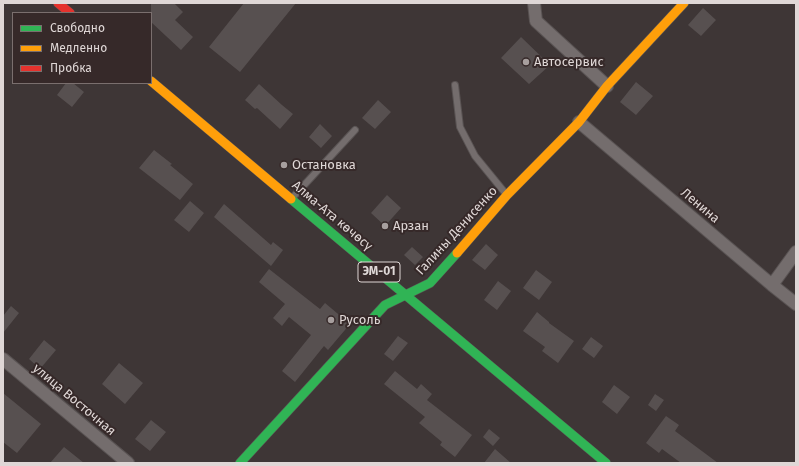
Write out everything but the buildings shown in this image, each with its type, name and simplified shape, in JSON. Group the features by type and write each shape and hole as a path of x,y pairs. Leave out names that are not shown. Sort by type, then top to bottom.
{"main road":[{"path":"58,3 69,12"},
{"name":"Галины Денисенко","path":"240,463 386,305 430,283 507,195 578,122 607,86 684,3"},
{"name":"Алма-Ата көчөсү","path":"152,82 606,463"}],"street":[{"path":"534,3 536,20 607,86"},
{"name":"Ленина","path":"578,122 796,304"},
{"path":"772,284 796,252"},
{"name":"улица Восточная","path":"3,359 128,463"}],"lane":[{"path":"455,85 460,127 475,156 507,195"},
{"path":"291,199 355,130"}],"traffic: fast":[{"path":"291,199 606,463"},
{"path":"240,463 385,305 430,283 457,253"}],"traffic: slow":[{"path":"457,253 507,195 579,122 607,86 684,3"},
{"path":"152,82 291,199"}],"traffic: jam":[{"path":"58,3 69,12"}],"place":[{"name":"Автосервис","path":"526,62"},
{"name":"Остановка","path":"284,165"},
{"name":"Арзан","path":"385,226"},
{"name":"Русоль","path":"331,320"}]}
